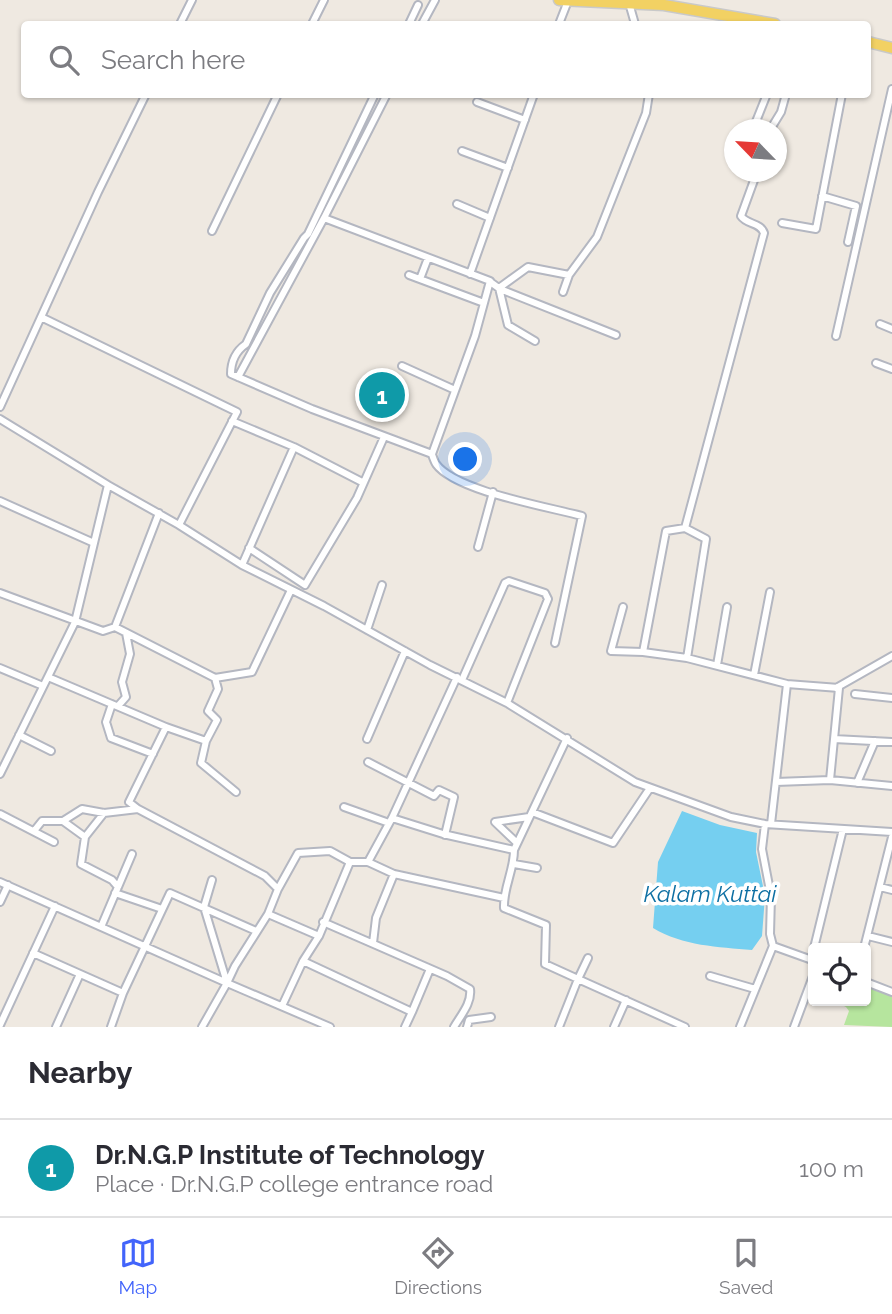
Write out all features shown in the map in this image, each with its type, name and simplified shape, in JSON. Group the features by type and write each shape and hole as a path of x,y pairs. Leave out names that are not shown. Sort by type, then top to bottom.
{"main road":[{"path":"558,0 655,2 759,21"},
{"path":"871,43 892,48"}],"street":[{"path":"182,21 192,0"},
{"path":"314,21 324,0"},
{"path":"424,21 435,0"},
{"path":"560,21 568,1"},
{"path":"629,3 634,21"},
{"path":"410,21 418,5"},
{"path":"835,336 892,89"},
{"path":"0,407 144,98"},
{"path":"212,231 276,98"},
{"path":"373,98 308,234 270,293 246,344 239,349 231,367 231,374 432,454"},
{"path":"237,377 324,218 385,98"},
{"path":"470,274 533,98"},
{"path":"563,292 569,275 597,237 646,113 648,98"},
{"path":"757,119 765,98"},
{"path":"776,119 785,98"},
{"path":"782,223 816,229 841,98"},
{"path":"478,102 525,120"},
{"path":"461,151 508,168"},
{"path":"685,528 764,233 760,226 744,221 741,216 753,182"},
{"path":"822,196 856,206 848,242"},
{"path":"457,204 490,218"},
{"path":"324,218 489,281 499,288 616,335"},
{"path":"420,279 428,258"},
{"path":"499,288 528,267 569,275"},
{"path":"409,275 484,303"},
{"path":"489,281 475,336 432,454 435,464 449,475 478,489 582,516 555,642"},
{"path":"499,288 508,325 535,341"},
{"path":"41,317 237,412 179,525"},
{"path":"880,324 892,329"},
{"path":"876,363 892,369"},
{"path":"402,366 455,390"},
{"path":"0,419 242,565 507,704 567,738 635,782 732,817 768,824 892,835 866,943"},
{"path":"232,421 293,447 362,482"},
{"path":"249,548 305,585 357,498 384,437"},
{"path":"242,565 293,447"},
{"path":"0,774 75,622 108,485"},
{"path":"478,547 493,492"},
{"path":"0,501 94,543"},
{"path":"115,627 159,513"},
{"path":"643,652 666,531 685,528 706,539 687,657"},
{"path":"368,862 391,821 505,583 509,580 545,593 548,599 507,704"},
{"path":"367,630 382,585"},
{"path":"0,593 103,631 115,627 215,678 252,672 291,590"},
{"path":"754,675 770,592"},
{"path":"623,607 611,651 687,657 787,684 836,688 892,656"},
{"path":"717,665 727,607"},
{"path":"126,633 130,654 122,682 126,697 115,705 106,722 111,737 153,754"},
{"path":"367,738 405,651"},
{"path":"0,668 43,686"},
{"path":"48,677 206,741"},
{"path":"215,678 218,689 208,711 217,720 206,741 201,763 236,792"},
{"path":"740,1027 773,946 770,934 771,896 762,849 776,782 787,684"},
{"path":"830,780 839,688 836,688"},
{"path":"855,694 892,698"},
{"path":"166,727 129,802 265,876 278,889"},
{"path":"19,735 51,751"},
{"path":"567,738 514,850 514,864 504,898 504,908 546,925 545,964 685,1027"},
{"path":"834,739 892,742"},
{"path":"858,783 875,741"},
{"path":"368,762 434,796 439,790 454,797 445,835"},
{"path":"776,782 830,780 892,786"},
{"path":"517,843 495,822 531,815 613,842 650,788"},
{"path":"344,807 445,835 514,850"},
{"path":"34,831 41,821 63,821 82,809 104,813 140,810"},
{"path":"104,813 85,837 81,864 112,880 117,890 162,909"},
{"path":"0,814 54,842"},
{"path":"63,821 85,837"},
{"path":"816,943 843,829"},
{"path":"202,1027 268,914 298,853 330,851 351,862 368,862 394,874 504,898"},
{"path":"101,927 132,854"},
{"path":"282,1006 303,961 319,936 351,862"},
{"path":"514,864 537,868"},
{"path":"373,943 376,918 394,874"},
{"path":"212,880 204,907 227,983"},
{"path":"0,882 330,1027"},
{"path":"0,902 8,885"},
{"path":"880,887 892,890"},
{"path":"111,1027 123,993 170,893 256,931"},
{"path":"0,1025 55,906"},
{"path":"268,914 319,936"},
{"path":"323,922 470,989 471,996 456,1026"},
{"path":"868,936 892,942"},
{"path":"773,946 808,954"},
{"path":"33,953 123,993"},
{"path":"308,953 323,971"},
{"path":"559,1027 588,958"},
{"path":"303,961 412,1012"},
{"path":"405,1027 430,969"},
{"path":"56,1027 80,974"},
{"path":"710,976 755,989"},
{"path":"871,984 892,992"},
{"path":"794,1027 808,989"},
{"path":"614,1027 626,1000"},
{"path":"467,1027 469,1020 491,1017"}],"green space":[{"path":"871,988 892,996 892,1027 844,1025 849,1011 844,1006 871,1006"}],"water":[{"name":"Kalam Kuttai","path":"682,811 720,825 757,833 756,852 765,896 762,936 752,950 689,942 653,928 658,862"}],"place":[{"name":"Dr.N.G.P Institute of Technology","path":"382,395"}]}
